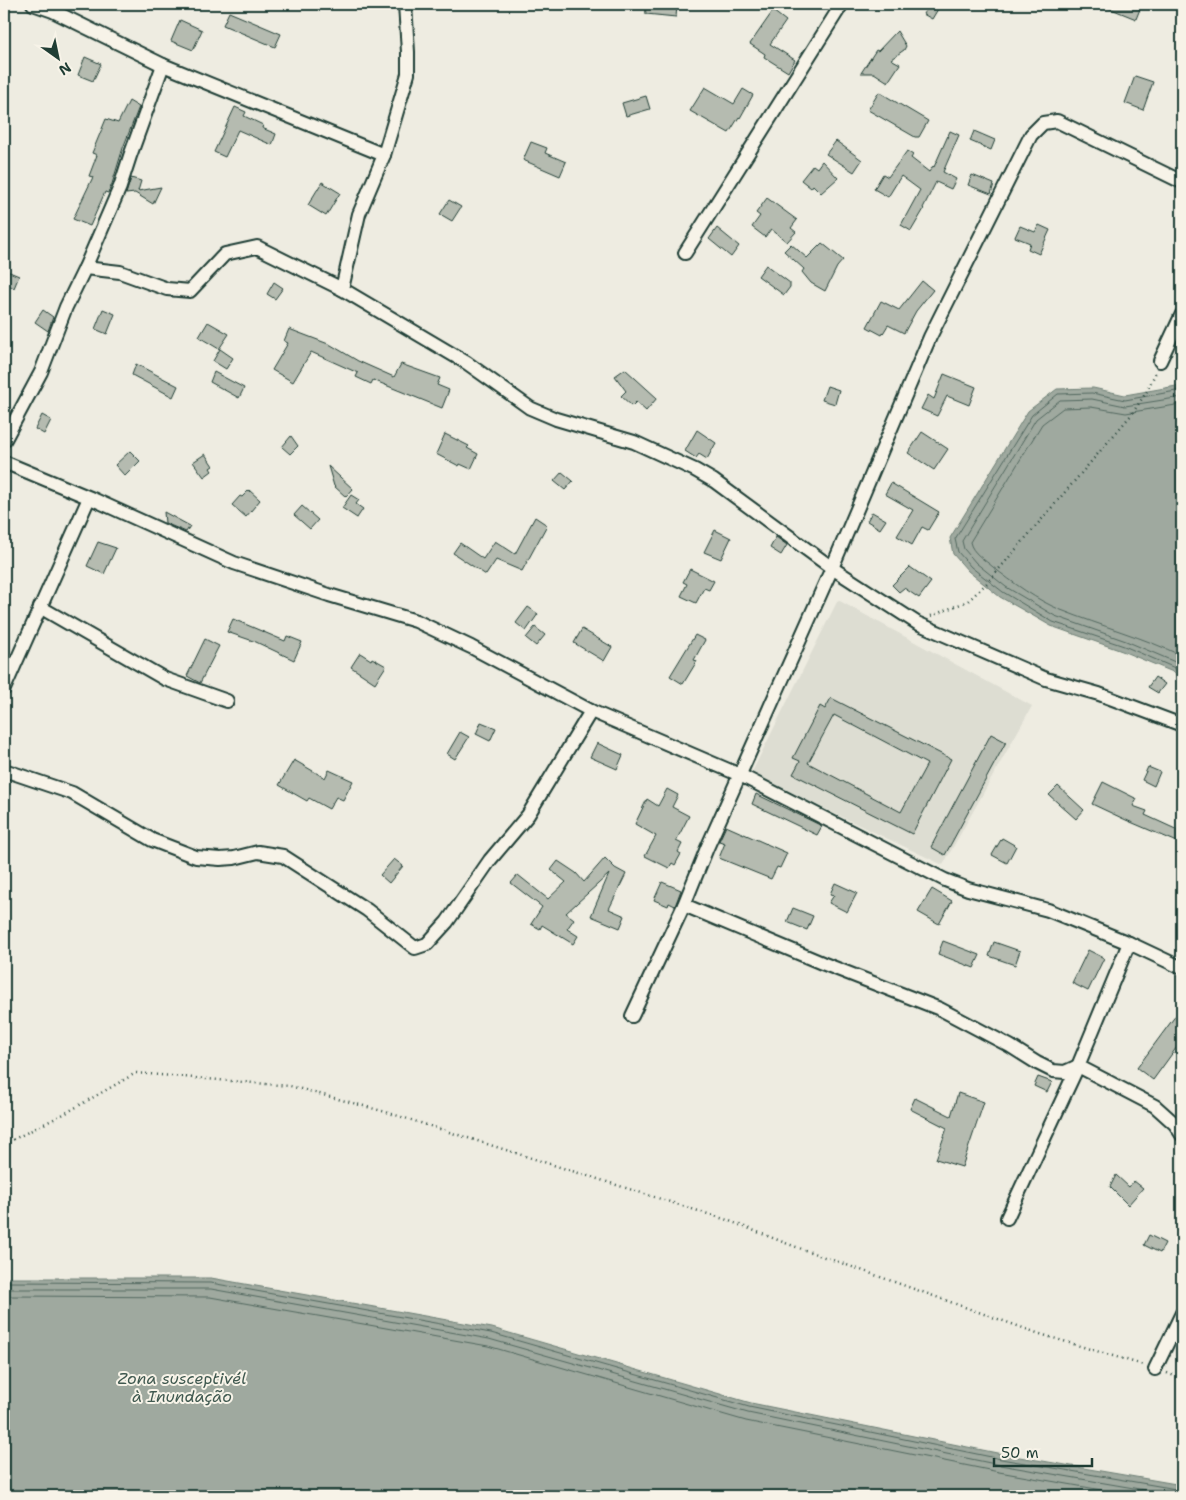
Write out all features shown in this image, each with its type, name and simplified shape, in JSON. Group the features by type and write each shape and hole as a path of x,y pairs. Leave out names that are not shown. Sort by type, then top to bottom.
{"street":[{"path":"33,4 53,11 163,65 384,155"},
{"path":"342,289 359,214 384,155 408,74 404,4"},
{"path":"685,252 842,4"},
{"path":"4,441 41,372 66,307 120,187 163,65"},
{"path":"632,1016 684,904 832,568 930,337 1031,135 1043,123 1051,121 1064,123 1182,182"},
{"path":"85,268 120,272 167,289 190,291 225,254 256,247 342,289 467,363 530,408 556,419 634,442 695,470 714,481 832,568 917,622 1046,679 1099,694 1182,725"},
{"path":"1160,361 1182,314"},
{"path":"4,462 234,563 329,595 416,621 471,647 591,711 740,775 945,880 968,889 1048,910 1129,943 1182,968"},
{"path":"4,689 88,498"},
{"path":"40,607 165,679 227,701"},
{"path":"4,770 72,793 152,840 196,858 234,858 258,852 283,856 367,910 415,948 427,944 447,922 490,860 528,815 591,711"},
{"path":"684,904 822,963 940,1009 1053,1070 1064,1072 1078,1066"},
{"path":"1007,1218 1078,1066 1129,943"},
{"path":"1078,1066 1154,1106 1175,1124 1182,1135"},
{"path":"1155,1369 1182,1313"}],"path":[{"path":"917,622 968,601 987,584 1132,414 1147,391 1160,361"},
{"path":"4,1144 64,1114 136,1073 290,1086 386,1112 727,1220 788,1244 1040,1334 1182,1379"}],"shaded area":[{"path":"838,600 1032,706 943,865 751,774"}],"water":[{"path":"1182,385 1182,679 1173,672 1122,651 1051,626 1000,597 968,571 953,554 950,538 1028,411 1057,389 1093,388 1125,395"},
{"name":"Zona susceptivél à Inundação","path":"4,1278 211,1278 492,1328 751,1403 1002,1454 1182,1485 1182,1496 4,1496"}],"building":[{"path":"645,4 677,6 676,17 646,14"},
{"path":"929,4 941,4 932,19 923,14"},
{"path":"1099,4 1142,4 1136,19"},
{"path":"773,11 786,21 770,44 795,60 788,72 764,57 765,54 750,44"},
{"path":"229,12 281,34 275,47 223,25"},
{"path":"180,20 202,30 193,50 171,41"},
{"path":"897,31 906,46 904,50 891,59 900,64 888,82 874,73 861,73 876,50 878,51"},
{"path":"85,57 101,64 93,81 78,75"},
{"path":"1135,76 1153,82 1143,110 1125,103"},
{"path":"705,87 734,104 743,89 753,95 729,133 690,111"},
{"path":"879,92 928,121 919,137 915,137 868,110"},
{"path":"646,96 650,109 626,116 622,103"},
{"path":"129,101 139,107 123,148 112,184 108,193 105,192 90,226 73,219 93,177 89,176 97,155 92,153 106,119 118,123"},
{"path":"235,107 246,112 244,116 263,125 262,128 276,134 272,145 238,130 225,157 214,152"},
{"path":"950,131 959,135 943,172 956,179 951,189 936,182 924,209 911,231 901,225 920,190 901,176 888,197 874,189 883,174 888,177 907,151 913,155 911,158 929,172 934,167"},
{"path":"974,131 995,140 991,150 970,141"},
{"path":"836,141 862,160 854,172 826,154"},
{"path":"531,142 547,148 545,153 566,162 560,176 523,160"},
{"path":"822,161 838,178 821,193 813,185 811,188 801,180 813,165 817,168"},
{"path":"972,175 994,184 991,194 968,185"},
{"path":"131,178 141,181 138,191 161,187 153,204 135,193 126,194"},
{"path":"322,182 340,193 326,216 308,205"},
{"path":"767,198 797,220 791,228 796,232 787,242 771,229 765,237 752,227 760,216 756,213"},
{"path":"449,200 461,207 452,221 440,214"},
{"path":"1039,225 1050,230 1039,254 1028,249 1030,243 1015,237 1020,226 1035,232"},
{"path":"717,228 739,246 731,257 709,239"},
{"path":"822,243 843,260 837,267 825,291 811,283 802,272 804,269 784,251 791,244 807,258"},
{"path":"766,265 790,283 790,287 784,295 758,276"},
{"path":"7,271 19,276 14,288 4,283"},
{"path":"922,281 933,290 916,311 904,333 888,325 882,335 867,327 881,301 899,310"},
{"path":"274,282 283,288 275,299 267,294"},
{"path":"103,309 115,314 107,334 95,329"},
{"path":"43,310 53,317 48,331 35,322"},
{"path":"208,322 229,334 219,349 199,337"},
{"path":"289,329 331,345 358,361 394,377 401,364 440,378 437,385 449,390 442,408 373,380 371,384 356,377 358,373 311,352 293,382 272,370 288,343 284,341"},
{"path":"220,349 233,358 226,369 213,361"},
{"path":"136,364 178,386 173,397 132,375"},
{"path":"625,369 657,398 646,411 636,402 632,406 621,396 626,391 615,376"},
{"path":"214,372 244,388 239,398 210,382"},
{"path":"944,374 976,387 969,405 947,396 937,416 921,409 928,395 934,399"},
{"path":"827,386 839,390 835,404 822,400"},
{"path":"42,415 51,420 44,434 35,429"},
{"path":"697,430 716,443 707,459 699,454 696,458 685,451"},
{"path":"922,432 948,449 934,470 908,453"},
{"path":"445,434 469,446 467,448 478,454 471,469 460,464 459,466 436,454"},
{"path":"291,436 298,446 290,454 282,447"},
{"path":"130,451 140,461 125,476 115,465"},
{"path":"205,454 213,466 210,468 212,471 204,477 193,462"},
{"path":"328,466 353,489 346,497 334,486"},
{"path":"562,472 573,481 565,490 554,481"},
{"path":"891,483 939,512 928,530 922,527 912,545 897,536 913,510 885,494"},
{"path":"249,490 260,500 246,517 232,505"},
{"path":"351,495 359,500 356,504 363,509 357,518 342,508"},
{"path":"302,506 318,520 310,529 294,515"},
{"path":"164,512 190,526 186,532 165,523"},
{"path":"872,512 886,520 880,529 867,521"},
{"path":"535,517 547,525 522,571 496,560 486,575 453,553 460,543 483,559 495,541 515,554"},
{"path":"715,530 731,538 721,559 704,552"},
{"path":"776,537 787,545 781,555 770,548"},
{"path":"98,542 116,548 104,574 87,566"},
{"path":"910,567 931,582 919,598 904,588 899,592 892,585"},
{"path":"690,569 714,581 709,590 704,588 696,603 681,596 687,584 683,582"},
{"path":"528,607 538,614 526,631 516,623"},
{"path":"233,619 285,641 287,636 302,642 294,660 256,642 227,632"},
{"path":"535,627 545,635 536,646 526,638"},
{"path":"582,629 612,647 604,661 574,643"},
{"path":"695,635 705,640 694,660 697,661 683,684 670,676"},
{"path":"205,639 219,646 200,683 187,676"},
{"path":"360,653 386,666 375,683 351,667"},
{"path":"1155,677 1165,684 1158,693 1148,687"},
{"path":"831,698 951,759 912,834 793,774 800,761 793,758 820,706 825,709","holes":["834,715 927,764 901,812 808,763"]},
{"path":"481,722 496,728 490,741 476,734"},
{"path":"460,732 469,737 455,759 447,754"},
{"path":"991,734 1006,742 945,855 931,847"},
{"path":"597,743 623,755 617,769 590,757"},
{"path":"294,760 325,778 329,770 353,781 343,800 336,797 329,809 309,798 307,801 279,785"},
{"path":"1148,767 1160,772 1154,786 1142,780"},
{"path":"1103,782 1137,799 1133,806 1147,811 1145,815 1182,832 1182,844 1092,804"},
{"path":"1058,786 1084,810 1076,819 1049,795"},
{"path":"667,789 678,795 672,807 689,816 676,841 682,844 678,852 681,854 675,865 672,863 669,868 645,856 656,836 635,824 647,799 658,806"},
{"path":"756,794 822,826 817,835 752,804"},
{"path":"726,826 787,853 780,868 777,867 771,879 719,858 725,843 719,841"},
{"path":"1002,838 1016,846 1007,863 992,855"},
{"path":"605,858 615,868 626,874 609,909 625,916 620,928 591,916 609,874 566,913 574,919 567,929 578,936 573,944 542,925 540,929 531,924 542,907 511,883 518,875 548,899 566,882 551,870 558,861 576,873 584,882"},
{"path":"394,859 403,866 389,883 380,875"},
{"path":"662,882 681,890 675,906 669,903 668,906 654,900"},
{"path":"835,883 857,893 847,912 829,903 834,895 830,894"},
{"path":"932,889 952,901 939,924 918,912"},
{"path":"793,908 813,916 807,930 787,922"},
{"path":"943,941 980,955 974,968 938,954"},
{"path":"994,942 1020,951 1015,965 989,956"},
{"path":"1088,950 1104,958 1088,991 1072,983"},
{"path":"1182,1007 1182,1040 1153,1080 1137,1068"},
{"path":"1038,1077 1052,1082 1047,1092 1034,1086"},
{"path":"958,1093 984,1102 962,1167 936,1159 947,1128 910,1109 915,1098 951,1116"},
{"path":"1116,1175 1129,1187 1134,1181 1143,1188 1128,1205 1110,1187"},
{"path":"1149,1235 1165,1243 1160,1253 1144,1245"}]}
